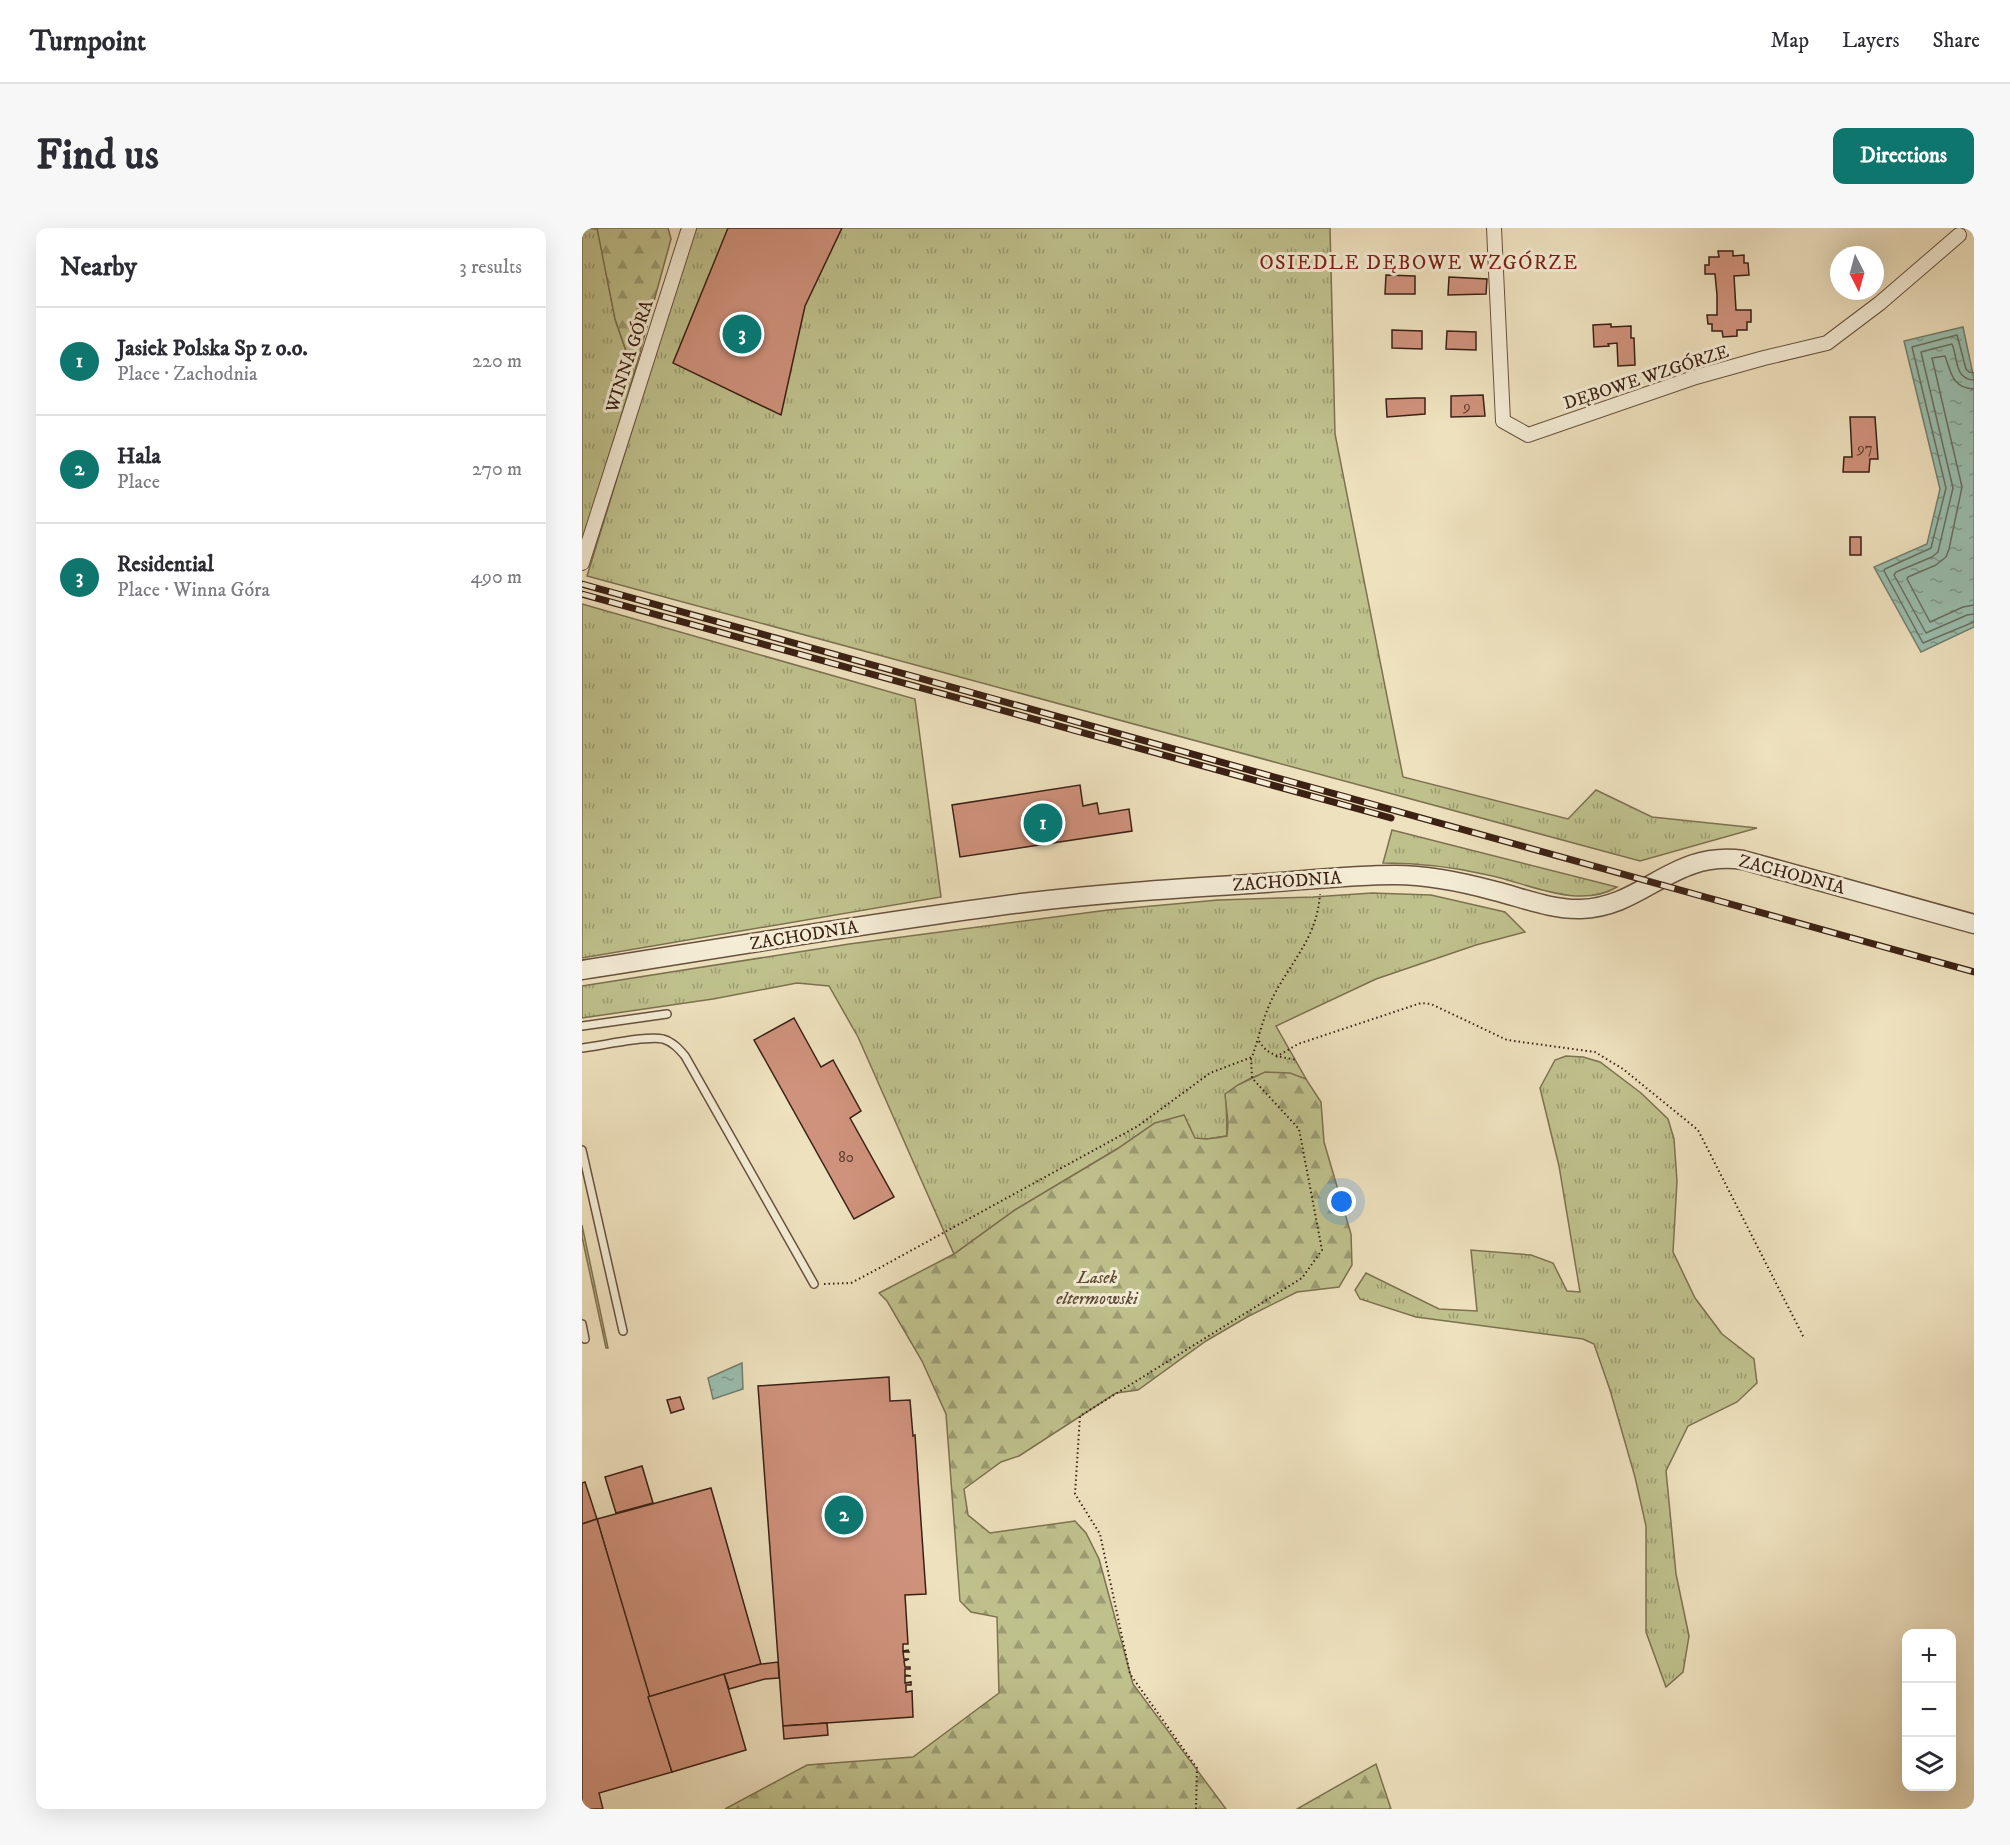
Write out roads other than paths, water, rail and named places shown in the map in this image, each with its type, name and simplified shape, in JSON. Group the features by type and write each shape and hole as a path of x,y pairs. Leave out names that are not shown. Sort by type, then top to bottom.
{"street":[{"name":"WINNA GÓRA","path":"582,563 689,228"},
{"name":"DĘBOWE WZGÓRZE","path":"1494,228 1503,421 1528,435 1696,377 1827,343 1880,303 1959,236"},
{"name":"ZACHODNIA","path":"582,970 1023,903 1115,893 1368,876 1417,876 1465,884 1548,905 1578,909 1613,903 1678,869 1696,862 1725,858 1743,860 1974,924"}],"lane":[{"path":"582,1026 667,1014"},
{"path":"582,1048 650,1039 662,1039 676,1045 685,1056 814,1284"},
{"path":"582,1150 623,1331"},
{"path":"582,1324 585,1339"}],"water":[{"path":"1963,327 1974,379 1974,627 1921,652 1874,567 1927,544 1940,489 1904,341"},
{"path":"742,1363 743,1389 713,1399 708,1378"}],"railway":[{"path":"582,584 1974,972"},
{"path":"582,594 1391,818"}],"place":[{"name":"Residential","path":"742,334"},
{"name":"Jasiek Polska Sp z o.o.","path":"1043,823"},
{"name":"Hala","path":"844,1515"}],"district":[{"name":"OSIEDLE DĘBOWE WZGÓRZE","path":"1419,262"}],"park label":[{"name":"Lasek eltermowski","path":"1097,1287"}]}
